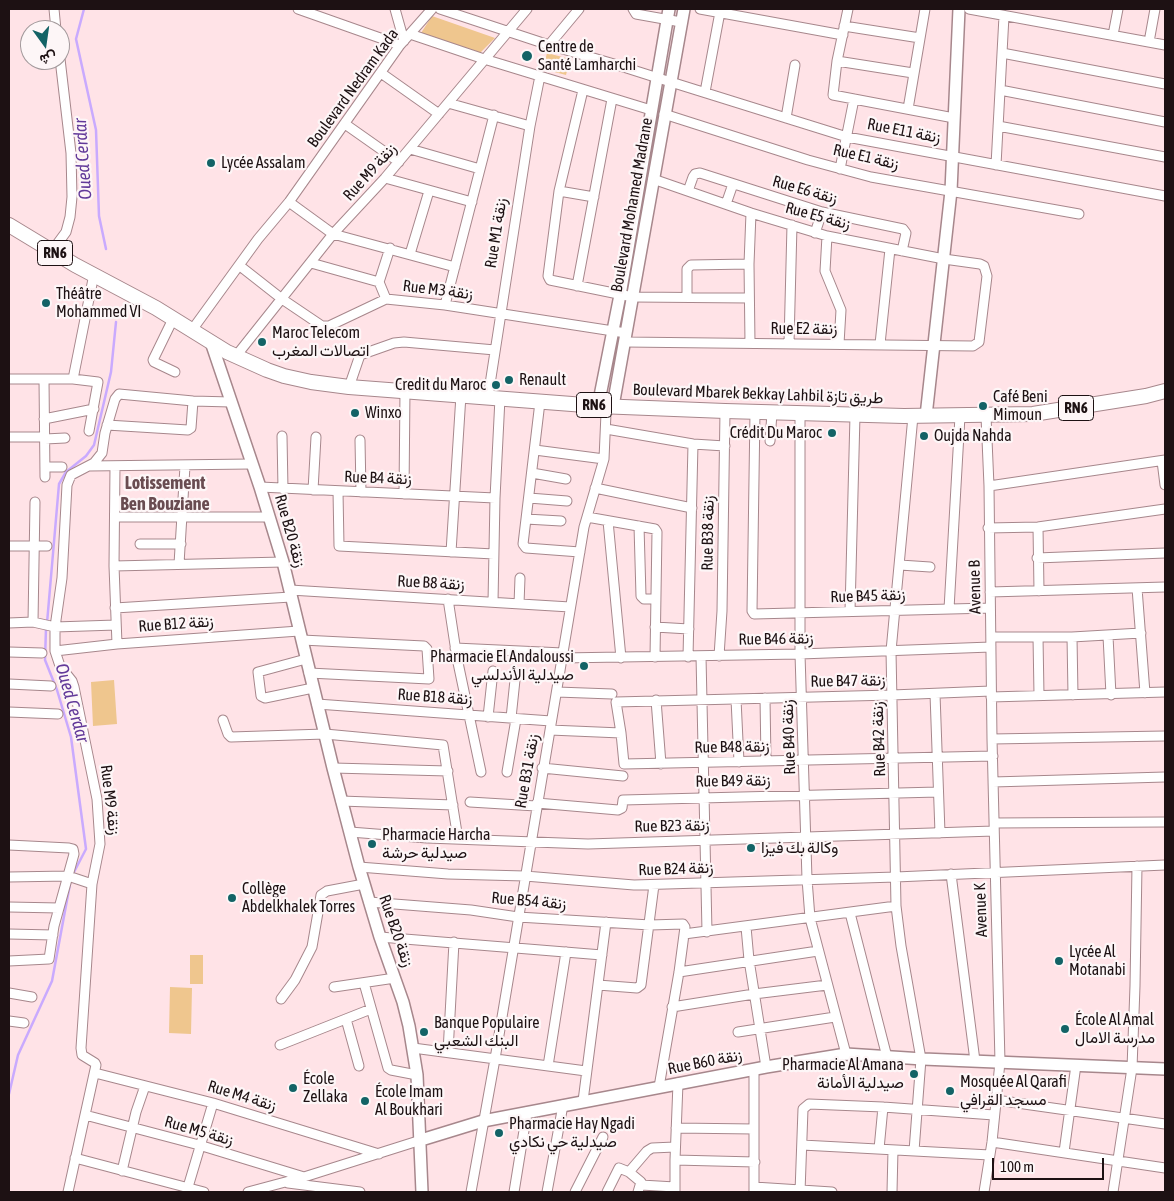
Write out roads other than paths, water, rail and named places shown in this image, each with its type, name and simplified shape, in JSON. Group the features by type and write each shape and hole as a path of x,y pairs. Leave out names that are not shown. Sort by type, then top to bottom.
{"main road":[{"name":"RN6","path":"9,225 98,277"},
{"name":"Boulevard Mbarek Bekkay Lahbil طريق تازة","path":"98,277 236,356 284,376 349,387 461,394 606,408 919,416 1033,414 1146,396 1165,391"}],"street":[{"path":"298,9 405,40 484,59 651,110"},
{"path":"395,9 405,40"},
{"name":"Boulevard Nedram Kada","path":"192,330 258,239 289,202 405,40 432,9"},
{"name":"Rue E11 زنقة","path":"440,9 549,45 847,137 953,157 934,344 919,416"},
{"name":"Rue M9 زنقة","path":"236,356 333,234 399,162 527,9"},
{"path":"549,45 578,9"},
{"path":"633,9 636,14 668,14 681,22"},
{"name":"Boulevard Mohamed Madrane","path":"606,408 626,338 684,9"},
{"path":"700,9 844,30 920,38"},
{"path":"848,9 837,60 833,95 954,118"},
{"path":"908,109 925,9"},
{"path":"959,9 953,157 1165,196"},
{"path":"969,9 1165,45"},
{"path":"1021,18 1022,9"},
{"path":"1113,35 1118,9"},
{"path":"1149,42 1155,9"},
{"path":"705,92 720,12"},
{"name":"Boulevard Mohamed Madrane","path":"606,408 613,330 668,14"},
{"path":"996,165 1004,16"},
{"path":"1002,53 1165,84"},
{"path":"837,60 913,73"},
{"path":"786,118 795,65"},
{"path":"52,251 66,232 72,197 71,153 61,70"},
{"path":"381,74 439,114"},
{"name":"Rue M1 زنقة","path":"493,602 495,350 530,126 540,76"},
{"path":"583,90 560,191 548,276 552,281 633,297 749,298"},
{"path":"1000,90 1165,122"},
{"path":"577,286 612,99"},
{"path":"840,168 854,99"},
{"path":"448,103 530,126"},
{"name":"Rue E1 زنقة","path":"651,110 808,160 871,177 1079,214"},
{"path":"445,305 494,115"},
{"path":"345,124 399,162"},
{"path":"998,126 1165,157"},
{"path":"410,149 480,170"},
{"name":"Rue E6 زنقة","path":"688,191 693,177 697,173 822,212 903,229 906,233 902,252"},
{"path":"385,178 472,202"},
{"name":"Rue E5 زنقة","path":"653,179 751,213 827,236 902,252 980,264 984,266 987,276 980,339"},
{"path":"726,204 733,184"},
{"path":"410,254 429,191"},
{"path":"560,191 594,197"},
{"path":"289,202 333,234 455,267"},
{"path":"816,232 822,212"},
{"path":"750,343 749,264 751,213"},
{"path":"789,343 792,225"},
{"path":"827,236 825,271 840,306 839,344"},
{"path":"386,299 379,282 390,248"},
{"path":"880,344 890,249"},
{"path":"311,263 379,282"},
{"path":"687,296 688,269 691,265 749,264"},
{"name":"Rue M3 زنقة","path":"240,266 282,299 318,324 326,326 386,299 445,305 613,330 626,338"},
{"path":"73,379 98,277"},
{"path":"173,319 153,360 175,372"},
{"name":"Rue E2 زنقة","path":"626,338 750,343 973,346 979,344 980,339"},
{"name":"Rue B20 زنقة","path":"211,342 283,562 332,768 369,902 403,1002 418,1075 421,1140"},
{"path":"349,387 360,355 394,343 404,342 495,350"},
{"path":"9,379 98,381 94,409 88,431"},
{"path":"44,379 45,477"},
{"path":"404,494 405,390"},
{"name":"Rue M9 زنقة","path":"95,1072 95,1063 84,1057 81,1053 92,884 100,844 97,799 74,687 72,681 60,666 50,626 62,578 67,485 71,474 97,461 102,453 107,425 115,399 119,394 193,401"},
{"path":"451,552 461,394"},
{"path":"107,425 188,430 190,428 193,401 231,402"},
{"path":"540,402 523,544 526,548 580,552"},
{"name":"Rue B31 زنقة","path":"471,1192 580,552 587,517 604,459 606,408"},
{"path":"44,419 94,409"},
{"name":"Rue B38 زنقة","path":"719,656 722,612 725,411"},
{"name":"Rue B45 زنقة","path":"755,412 753,613 756,615 800,612 990,608"},
{"path":"770,441 772,413"},
{"name":"Rue B40 زنقة","path":"800,414 800,654 805,761 807,879 810,918 846,1054"},
{"path":"850,611 855,415"},
{"name":"Rue B42 زنقة","path":"914,1151 921,1059 901,946 896,906 895,758 891,651 894,610 919,416"},
{"path":"950,608 960,416"},
{"name":"Avenue B","path":"986,416 989,486 988,528 993,756"},
{"path":"606,428 693,444 725,446"},
{"path":"282,436 283,489"},
{"path":"9,437 65,438"},
{"path":"313,490 316,437"},
{"path":"360,440 361,492"},
{"path":"688,657 693,444"},
{"path":"535,450 604,459"},
{"path":"989,486 1164,461 1165,486"},
{"path":"89,466 252,464"},
{"path":"115,466 114,566 117,644"},
{"path":"179,564 185,466"},
{"path":"45,467 62,467"},
{"path":"532,473 566,479"},
{"name":"Rue B4 زنقة","path":"260,487 495,498"},
{"path":"595,488 692,508"},
{"path":"338,491 339,546 494,554"},
{"path":"529,498 567,501"},
{"path":"33,622 35,502"},
{"path":"988,528 1038,526 1165,509"},
{"path":"114,517 269,517"},
{"path":"587,517 655,529 657,533 655,657"},
{"path":"526,519 561,521"},
{"path":"608,521 621,658"},
{"path":"638,526 641,596 656,599"},
{"path":"1038,526 1039,590"},
{"path":"140,544 181,544"},
{"path":"9,546 47,546"},
{"path":"1037,558 1165,553"},
{"path":"114,566 283,562"},
{"path":"900,565 930,567"},
{"path":"519,604 520,578"},
{"path":"990,592 1165,587"},
{"path":"1136,588 1145,693"},
{"name":"Rue B8 زنقة","path":"115,608 291,594 448,599 570,608"},
{"path":"448,599 455,648 481,772"},
{"path":"9,623 33,622 50,626 116,625"},
{"path":"655,627 689,629"},
{"path":"991,637 1038,638 1141,633"},
{"name":"Rue B12 زنقة","path":"56,651 117,644 301,636 424,646 427,651 428,679 309,673"},
{"path":"1108,636 1111,694"},
{"path":"1072,637 1073,695"},
{"path":"1038,638 1039,695"},
{"name":"Rue B46 زنقة","path":"455,648 621,658 991,647"},
{"path":"9,652 42,653"},
{"path":"701,656 705,840 708,883 707,932"},
{"path":"306,659 258,672 261,696 265,698 313,688"},
{"path":"488,716 493,671"},
{"path":"508,772 514,719 514,680"},
{"path":"9,684 51,686"},
{"name":"Rue B47 زنقة","path":"556,692 614,698 701,700 934,694 1073,695 1165,692"},
{"path":"934,694 940,833"},
{"name":"Rue B48 زنقة","path":"614,698 621,733 624,764 993,756"},
{"path":"766,698 766,761"},
{"path":"736,699 739,762"},
{"path":"656,700 661,764"},
{"name":"Rue B18 زنقة","path":"317,704 488,716 550,726 621,733"},
{"path":"9,712 58,714"},
{"path":"223,720 231,737 325,734 441,744 444,747 458,839"},
{"path":"992,739 1165,736"},
{"name":"Avenue K","path":"984,1192 992,1142 1000,1062 993,756"},
{"path":"332,768 448,772"},
{"path":"542,768 623,776"},
{"path":"993,782 1165,777"},
{"name":"Rue B49 زنقة","path":"536,804 618,810 622,808 623,800 704,796 938,792"},
{"path":"341,801 453,805"},
{"path":"470,802 536,804"},
{"name":"Rue B23 زنقة","path":"350,832 458,839 531,840 575,844 940,833 994,827 1165,822"},
{"path":"9,845 72,848 74,854 73,878 59,908 50,957 48,960 9,961"},
{"name":"Rue B24 زنقة","path":"359,867 448,874 525,876 622,885 654,885 1165,865"},
{"path":"1113,1192 1132,1068 1137,866"},
{"path":"951,874 975,1061"},
{"path":"9,877 73,878 92,884"},
{"path":"281,998 295,980 312,947 321,895 327,891 364,884"},
{"path":"598,986 640,987 650,926 654,885"},
{"name":"Rue B54 زنقة","path":"369,902 471,910 518,917 650,926 681,924 684,931 707,932 896,906"},
{"path":"9,907 59,908"},
{"path":"850,913 887,1057"},
{"path":"582,1101 606,922"},
{"path":"746,927 749,960 760,1028 760,1068 754,1129 754,1190 832,1192"},
{"path":"659,1087 679,972 684,931"},
{"path":"9,934 53,935"},
{"path":"380,937 602,954"},
{"path":"448,1052 454,942"},
{"path":"679,972 818,951"},
{"path":"548,1066 566,952"},
{"path":"334,987 395,978"},
{"path":"364,984 388,1068 418,1075"},
{"path":"672,1008 754,994 827,985"},
{"path":"9,993 32,997"},
{"path":"280,1045 371,1009"},
{"path":"738,1032 835,1017"},
{"path":"346,1019 359,1066"},
{"path":"9,1021 24,1023"},
{"path":"413,1048 586,1071"},
{"name":"Rue B60 زنقة","path":"421,1140 483,1120 760,1068 846,1054 1165,1069"},
{"path":"1064,1152 1076,1065"},
{"path":"68,1192 95,1072"},
{"name":"Rue M4 زنقة","path":"95,1072 213,1103 379,1154"},
{"path":"607,1192 619,1168 640,1180 640,1189 675,1190 678,1083"},
{"path":"122,1171 145,1086"},
{"path":"996,1100 1165,1124"},
{"path":"188,1187 213,1103"},
{"path":"800,1191 803,1109 809,1104 883,1107 994,1116"},
{"path":"547,1192 563,1105"},
{"path":"879,1149 883,1107"},
{"path":"514,1192 528,1112"},
{"name":"Rue M5 زنقة","path":"85,1115 304,1177"},
{"path":"676,1128 754,1129"},
{"path":"575,1192 604,1137"},
{"path":"248,1192 304,1177 421,1140 422,1192"},
{"path":"992,1142 1165,1168"},
{"path":"802,1144 990,1155"},
{"path":"629,1172 650,1149 675,1147"},
{"path":"892,1192 894,1150"},
{"path":"75,1158 204,1192"},
{"path":"675,1160 754,1162"},
{"path":"283,1183 360,1192"}],"waterway":[{"name":"Oued Cerdar","path":"84,9 76,39 96,130 99,216 106,249"},
{"name":"Oued Cerdar","path":"47,623 59,484 66,472 86,456 94,445 111,372 116,322"},
{"name":"Oued Cerdar","path":"46,628 45,660 57,690 71,737 86,849 73,874"},
{"name":"Oued Cerdar","path":"9,1094 18,1055 52,981 70,884"}],"place":[{"name":"Centre de Santé Lamharchi","path":"527,56"},
{"name":"Lycée Assalam","path":"211,163"},
{"name":"Théâtre Mohammed VI","path":"46,303"},
{"name":"Maroc Telecom اتصالات المغرب","path":"262,342"},
{"name":"Renault","path":"509,380"},
{"name":"Credit du Maroc","path":"496,385"},
{"name":"Café Beni Mimoun","path":"983,406"},
{"name":"Winxo","path":"355,413"},
{"name":"Crédit Du Maroc","path":"832,433"},
{"name":"Oujda Nahda","path":"924,436"},
{"name":"Pharmacie El Andaloussi صيدلية الأندلسي","path":"584,666"},
{"name":"Pharmacie Harcha صيدلية حرشة","path":"372,844"},
{"name":"وكالة بك فيزا","path":"751,848"},
{"name":"Collège Abdelkhalek Torres","path":"232,898"},
{"name":"Lycée Al Motanabi","path":"1059,961"},
{"name":"École Al Amal مدرسة الامال","path":"1065,1029"},
{"name":"Banque Populaire البنك الشعبي","path":"424,1032"},
{"name":"Pharmacie Al Amana صيدلية الأمانة","path":"914,1074"},
{"name":"École Zellaka","path":"293,1088"},
{"name":"Mosquée Al Qarafi مسجد القرافي","path":"950,1091"},
{"name":"École Imam Al Boukhari","path":"365,1101"},
{"name":"Pharmacie Hay Ngadi صيدلية حي نكادي","path":"499,1133"}],"district":[{"name":"Lotissement Ben Bouziane","path":"165,493"}]}
